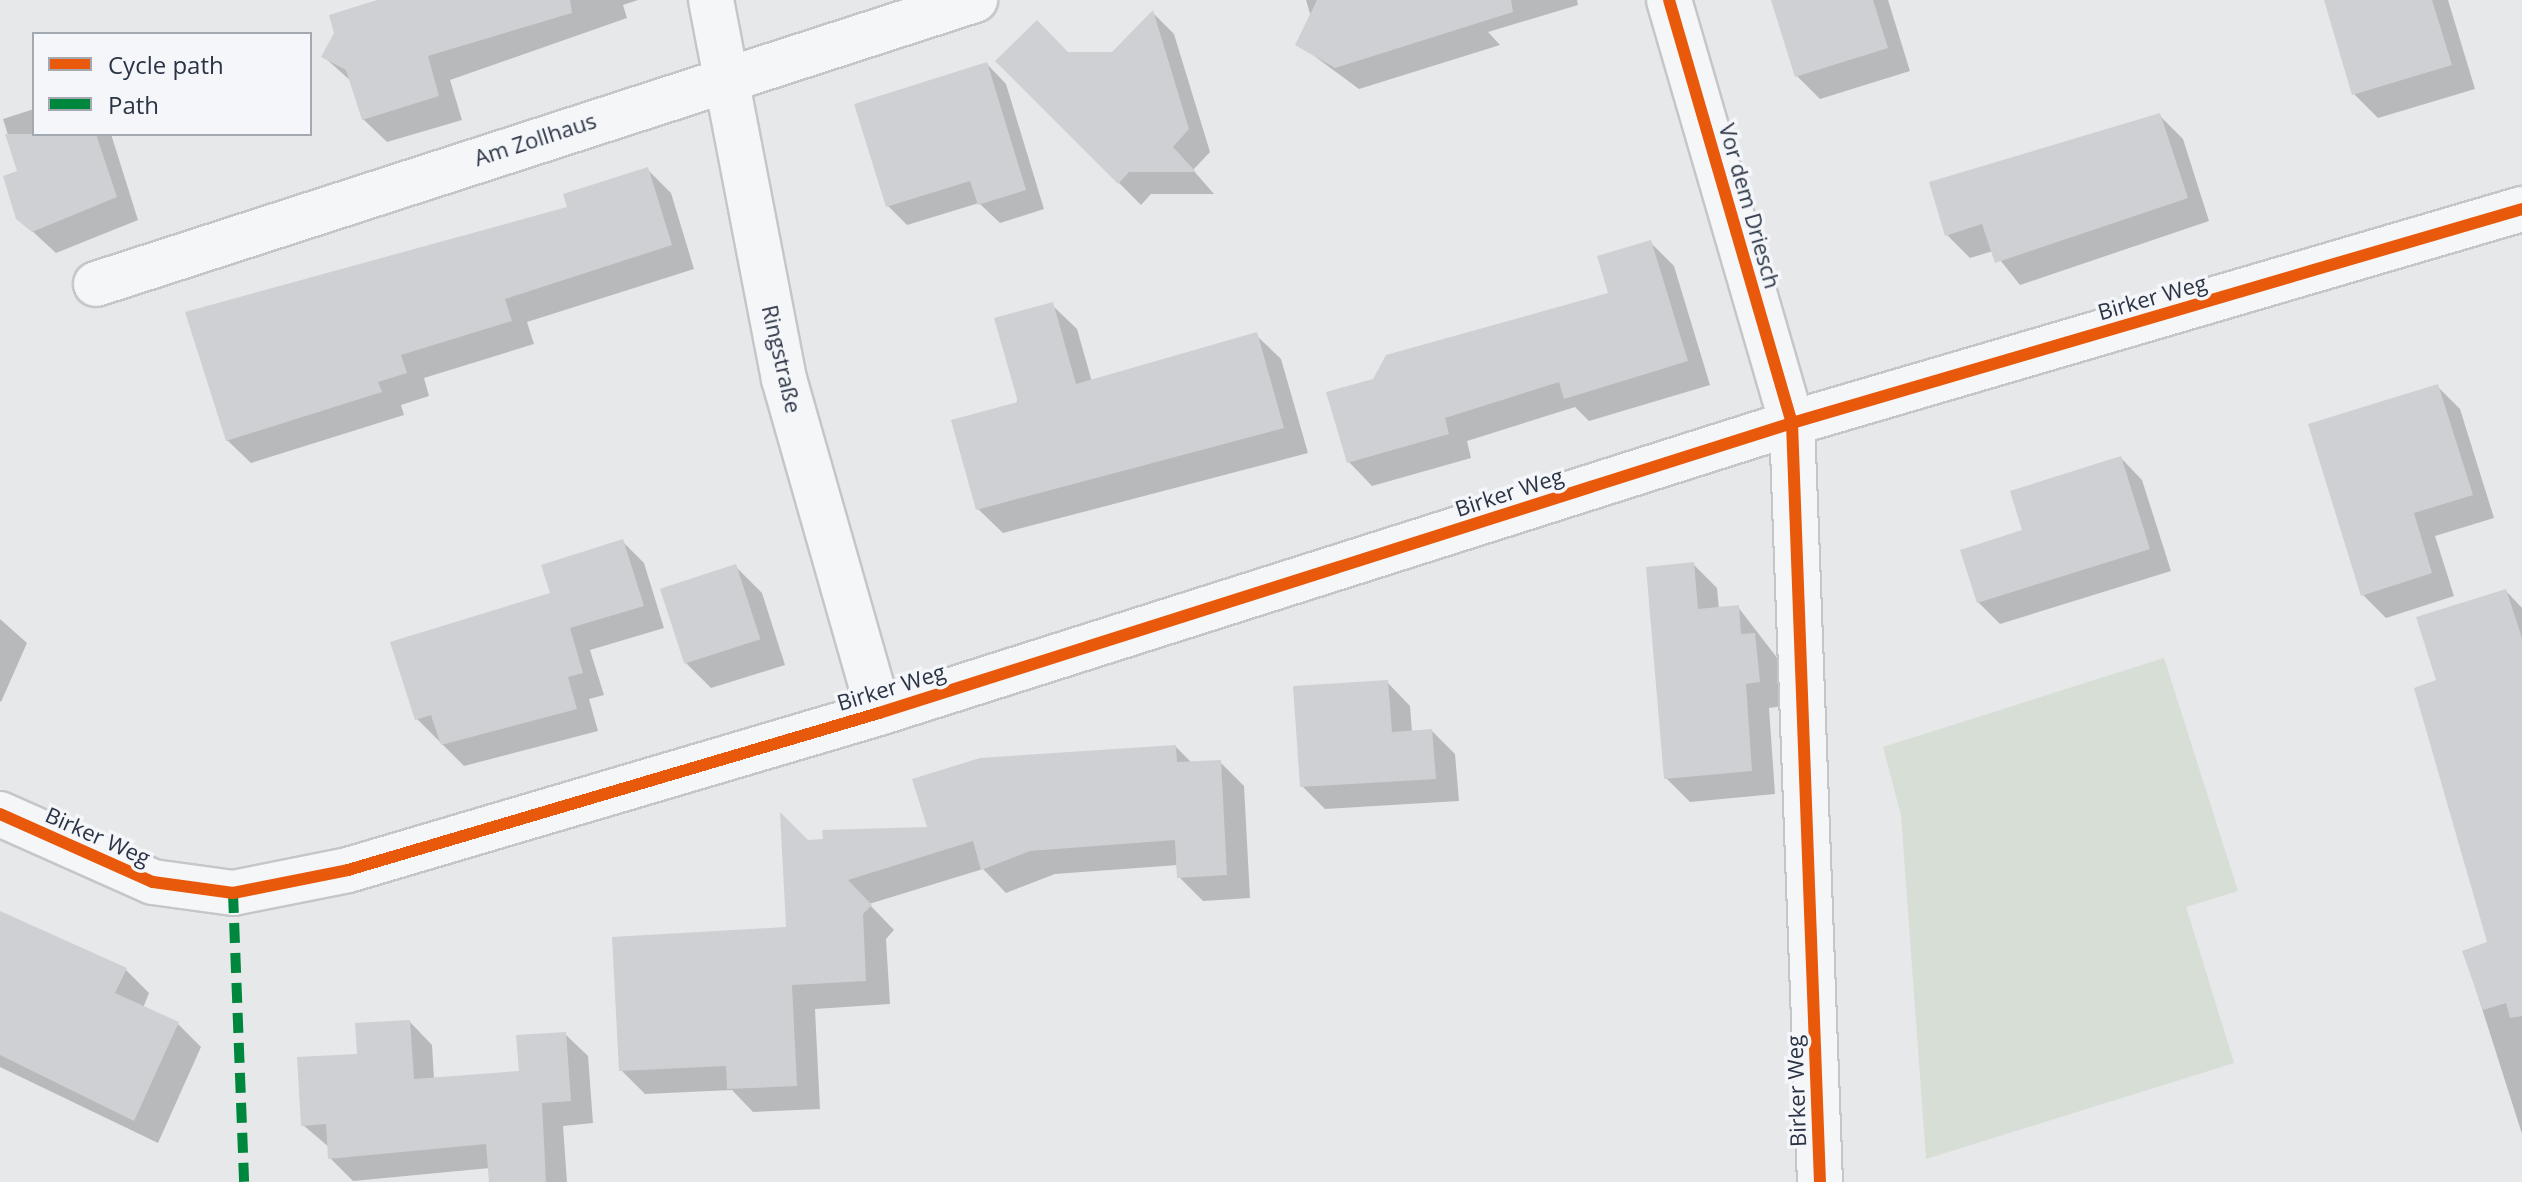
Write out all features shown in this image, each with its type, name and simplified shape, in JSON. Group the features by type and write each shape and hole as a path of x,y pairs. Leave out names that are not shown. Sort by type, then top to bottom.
{"street":[{"name":"Ringstraße","path":"711,0 722,77 784,379 879,713"},
{"name":"Am Zollhaus","path":"96,284 722,77 975,0"},
{"name":"Vor dem Driesch","path":"1669,0 1792,423"},
{"name":"Birker Weg","path":"0,814 153,882 233,893 348,870 879,713 1792,423 2522,209"},
{"name":"Birker Weg","path":"1792,423 1820,1182"}],"shaded area":[{"path":"2164,658 2238,891 2186,907 2234,1063 1926,1159 1901,815 1883,747"}],"building":[{"path":"377,0 570,0 572,13 428,56 439,96 362,120 346,70 321,57 334,33 329,15"},
{"path":"1317,0 1511,0 1513,12 1335,68 1295,45"},
{"path":"1771,0 1873,0 1888,48 1795,77"},
{"path":"2324,0 2432,0 2452,65 2352,95"},
{"path":"1153,10 1189,129 1173,147 1196,172 1129,172 1118,184 995,61 1037,20 1068,52 1112,52"},
{"path":"987,62 1026,190 978,205 970,181 886,207 854,104"},
{"path":"2160,113 2188,198 1995,263 1982,224 1945,236 1929,182"},
{"path":"5,134 97,136 117,197 32,232 16,219 3,176 17,171"},
{"path":"648,167 672,245 505,299 512,321 401,355 407,373 378,382 382,392 226,441 185,312 567,207 563,194"},
{"path":"1651,240 1688,361 1564,399 1559,382 1445,418 1449,434 1347,463 1326,392 1373,379 1386,355 1608,293 1597,256"},
{"path":"1053,302 1076,384 1257,332 1284,428 976,510 951,420 1018,402 994,318"},
{"path":"2438,384 2473,495 2414,513 2432,573 2361,596 2308,424"},
{"path":"2121,456 2150,549 1977,603 1960,550 2022,530 2010,491"},
{"path":"623,539 644,606 570,628 583,673 568,677 577,709 441,745 431,715 415,720 390,642 550,593 541,565"},
{"path":"1694,562 1698,609 1739,605 1741,634 1755,633 1760,682 1746,684 1752,771 1664,779 1646,567"},
{"path":"736,564 760,639 684,664 660,589"},
{"path":"2506,589 2522,638 2522,1016 2510,1018 2506,1003 2483,1010 2462,951 2487,942 2414,688 2436,680 2416,617"},
{"path":"1388,680 1392,732 1432,729 1436,779 1300,787 1293,686"},
{"path":"1176,745 1177,762 1221,760 1227,875 1177,878 1175,840 1030,851 981,870 973,841 848,880 872,905 863,914 866,981 792,985 797,1086 727,1089 726,1066 619,1071 612,937 786,927 780,812 808,840 823,839 822,830 927,827 912,779 980,758"},
{"path":"0,911 127,968 115,993 179,1022 134,1121 0,1055"},
{"path":"410,1020 414,1079 519,1071 516,1035 566,1032 571,1101 542,1103 546,1182 489,1182 486,1144 328,1159 326,1124 301,1126 297,1057 357,1054 355,1023"}],"marked path":[{"path":"233,893 244,1182"}],"cycle path":[{"path":"1669,0 1792,423 1820,1182"},
{"path":"0,814 153,882 233,893 348,870 879,713 1792,423 2522,209"}]}
